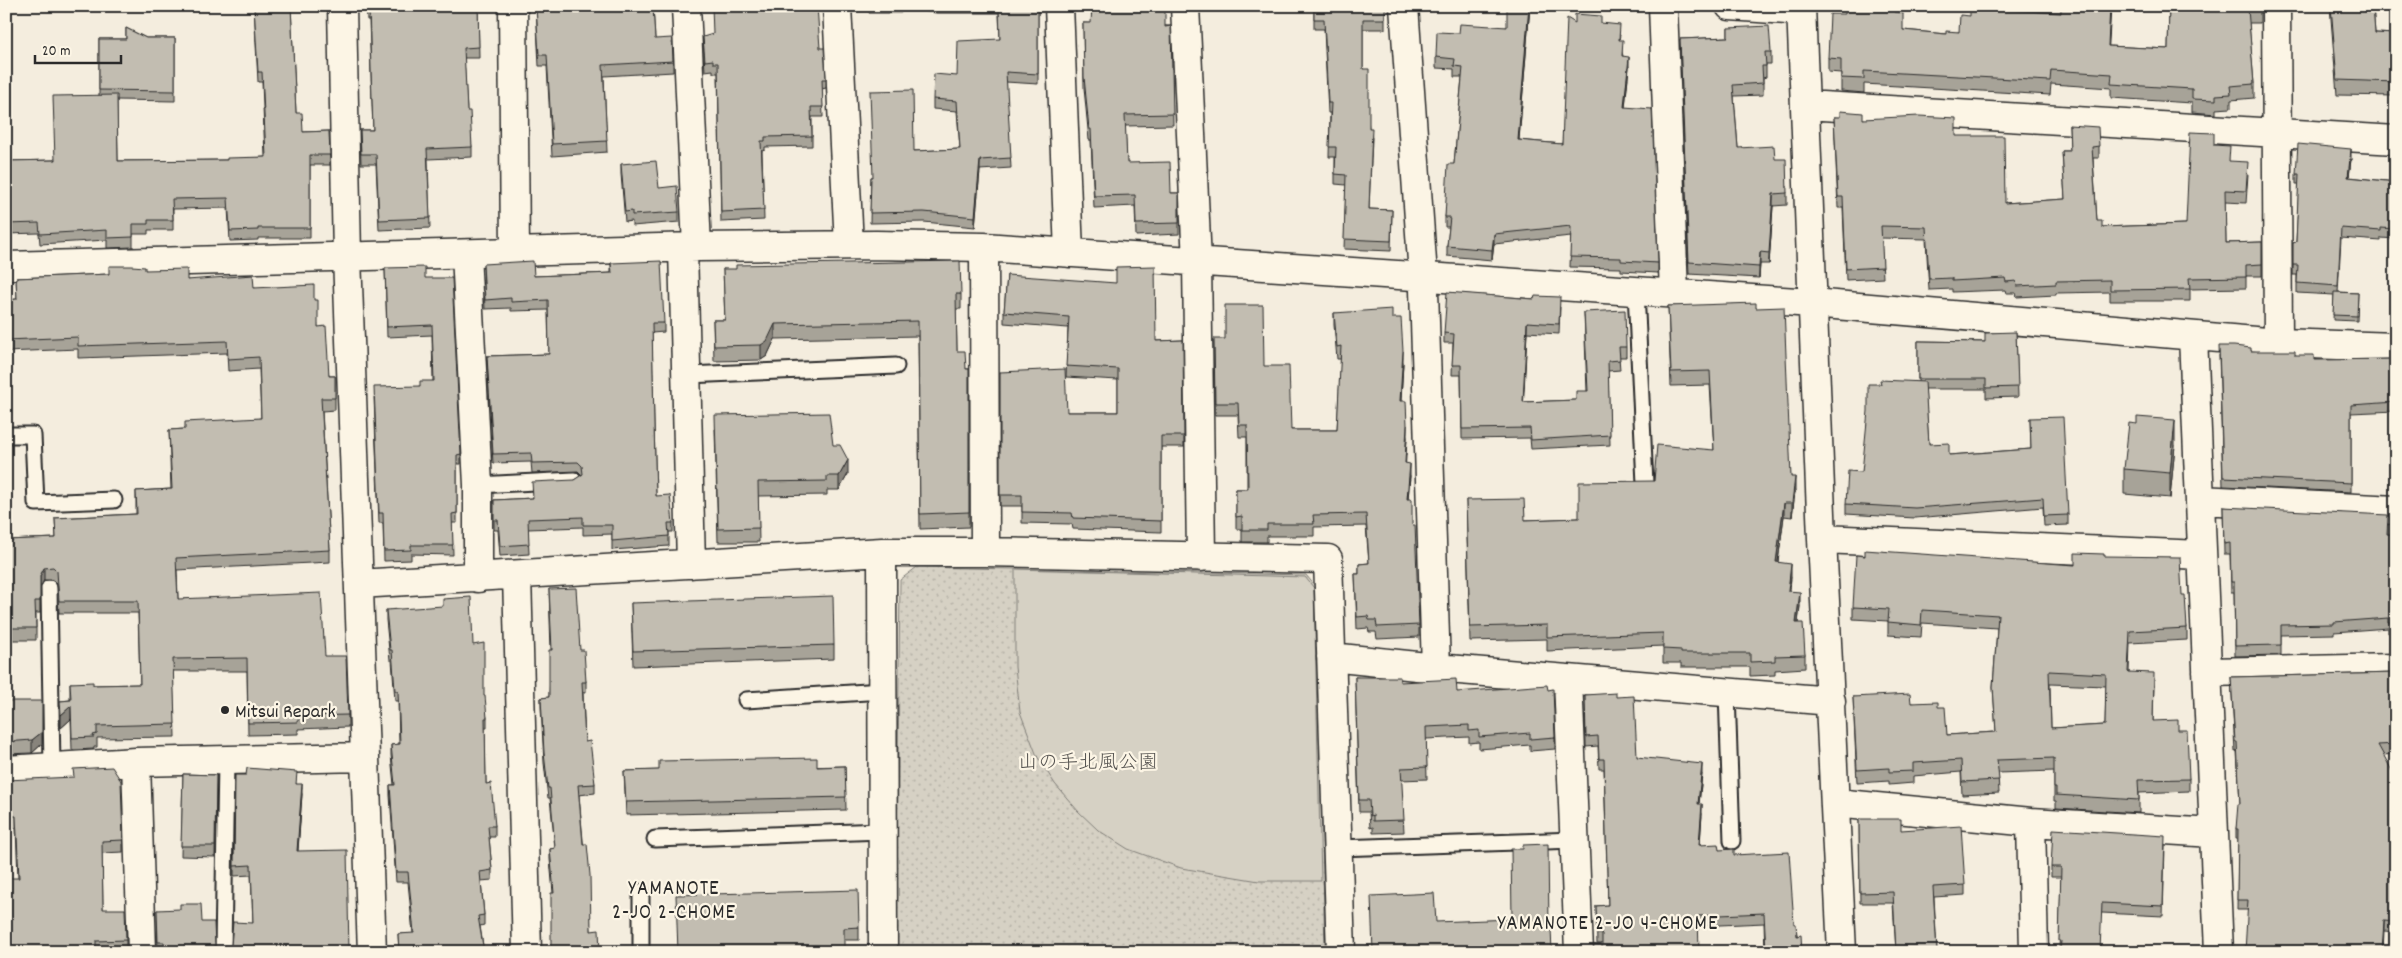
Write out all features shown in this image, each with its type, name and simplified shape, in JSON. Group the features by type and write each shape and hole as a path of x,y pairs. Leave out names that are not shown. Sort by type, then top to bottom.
{"street":[{"path":"342,6 347,256 372,952"},
{"path":"513,6 515,253"},
{"path":"686,6 690,248 687,375 691,564"},
{"path":"837,6 849,245"},
{"path":"1059,6 1070,254"},
{"path":"1185,6 1197,262 1201,558"},
{"path":"1404,6 1423,276 1436,668"},
{"path":"1663,6 1674,294"},
{"path":"1730,6 1801,8 1822,540 1842,952"},
{"path":"2276,6 2278,343"},
{"path":"1805,105 2396,140"},
{"path":"6,266 690,248 849,245 984,247 1812,303 2278,343 2396,347"},
{"path":"984,247 984,552"},
{"path":"466,254 478,485 478,578"},
{"path":"2193,336 2219,952"},
{"path":"2200,500 2396,510"},
{"path":"1822,540 2202,554"},
{"path":"359,584 882,552 984,552 1201,558 1328,559 1342,952"},
{"path":"882,552 883,952"},
{"path":"517,575 528,952"},
{"path":"1331,657 1436,668 1831,701"},
{"path":"2207,672 2396,668"},
{"path":"1568,679 1579,952"},
{"path":"6,770 136,762 365,758"},
{"path":"136,762 142,952"},
{"path":"1835,803 2031,822 2214,834"},
{"path":"2031,822 2034,952"}],"lane":[{"path":"1636,291 1645,484"},
{"path":"687,375 896,366"},
{"path":"6,435 33,435 36,503 114,500"},
{"path":"478,485 574,480"},
{"path":"49,588 52,767"},
{"path":"746,700 882,691"},
{"path":"1727,692 1732,841"},
{"path":"223,952 226,760"},
{"path":"655,839 882,831"},
{"path":"1338,848 1575,840"},
{"path":"641,892 641,952"}],"green space":[{"name":"山の手北風公園","path":"917,567 1306,575 1316,587 1325,952 896,952 900,580"},
{"path":"1015,569 1305,577 1314,588 1321,881 1259,881 1181,868 1128,849 1098,830 1078,811 1055,784 1037,756 1020,712 1015,667"}],"building":[{"path":"254,6 291,6 296,113 302,113 303,132 329,131 330,155 310,155 310,228 258,228 258,230 230,231 228,198 172,199 173,220 148,220 148,224 133,224 133,237 107,238 107,230 40,234 39,223 6,224 6,161 55,160 53,96 117,95 118,161 227,160 227,158 266,157 262,72 258,72"},
{"path":"367,6 478,6 479,47 464,48 467,111 470,111 472,147 427,149 430,218 379,220 376,154 361,154 360,130 373,130 369,9 367,10"},
{"path":"536,6 653,6 655,39 672,38 673,61 603,65 607,141 552,144 547,55 539,55"},
{"path":"712,6 817,6 820,48 824,48 826,79 822,79 823,107 811,107 812,136 765,137 765,141 761,141 764,210 721,212 718,63 713,63 713,60 705,61 703,37 713,34"},
{"path":"999,6 1038,6 1038,74 1006,72 1011,158 980,160 975,217 924,212 870,213 871,177 873,177 870,91 913,90 914,151 960,149 957,101 933,99 934,74 957,76 958,41 1000,39"},
{"path":"1092,6 1165,6 1165,27 1171,26 1173,114 1125,115 1127,163 1170,162 1171,193 1179,193 1179,223 1136,224 1135,195 1094,196 1091,129 1089,129 1084,77 1083,23 1091,23"},
{"path":"1314,6 1385,6 1385,19 1363,19 1363,69 1369,69 1369,128 1372,128 1369,209 1392,210 1391,241 1344,239 1346,175 1335,174 1336,147 1329,147 1331,103 1328,103 1324,19 1314,19"},
{"path":"1507,6 1529,6 1518,140 1562,144 1567,18 1575,23 1575,14 1601,16 1601,23 1620,25 1619,40 1623,40 1622,56 1629,57 1624,107 1652,109 1658,263 1621,261 1621,258 1570,257 1571,226 1494,234 1492,250 1447,246 1450,217 1445,217 1448,164 1454,164 1463,67 1454,66 1455,59 1436,57 1437,32 1459,33 1460,24 1507,27"},
{"path":"1855,6 1894,6 1894,12 1903,13 1903,30 1946,34 1946,31 1959,32 1960,15 1970,16 1970,6 2007,6 2007,10 2061,13 2061,6 2110,6 2108,46 2168,49 2169,6 2260,6 2260,9 2248,9 2254,84 2230,86 2231,94 2216,95 2216,100 2192,99 2192,89 2111,84 2112,74 2051,70 2050,81 1864,71 1864,79 1841,78 1841,59 1828,58 1830,14 1845,14 1845,8 1855,9"},
{"path":"2331,6 2373,6 2375,33 2396,34 2396,82 2337,80"},
{"path":"1769,26 1771,52 1765,52 1766,66 1762,66 1763,83 1733,85 1738,148 1774,146 1775,159 1786,159 1787,193 1773,194 1769,253 1760,252 1759,267 1689,262 1680,39 1728,37 1728,28"},
{"path":"126,28 146,38 175,38 175,91 99,90 99,39 126,39"},
{"path":"1840,111 1863,113 1863,119 1919,116 1956,118 1956,136 2004,136 2005,203 2065,199 2062,151 2070,151 2069,125 2098,127 2099,146 2092,147 2097,221 2102,221 2102,227 2186,224 2190,132 2214,133 2214,145 2230,146 2229,161 2248,162 2246,191 2225,190 2226,243 2262,242 2262,264 2246,265 2246,277 2189,278 2190,289 2110,290 2110,280 2056,281 2056,284 2017,286 2016,281 2006,282 2005,278 1952,281 1952,278 1929,279 1926,227 1881,226 1883,267 1846,269 1843,197 1838,197 1834,117 1840,117"},
{"path":"2298,144 2351,149 2348,177 2396,182 2396,229 2381,228 2381,231 2341,228 2338,286 2297,283 2298,265 2293,265 2293,243 2296,242 2299,174 2296,174"},
{"path":"656,161 659,188 677,186 679,212 632,215 632,211 625,212 621,164"},
{"path":"533,261 534,276 612,273 611,263 661,261 664,323 652,323 656,496 670,495 673,523 668,523 669,536 612,541 612,525 583,525 583,517 528,519 529,544 500,546 498,520 494,520 494,500 533,498 532,482 574,480 583,474 582,466 578,462 532,463 531,453 493,454 487,356 549,354 548,300 511,302 511,298 485,300 483,264"},
{"path":"960,261 961,294 956,294 957,351 965,351 966,369 969,369 969,512 920,514 918,321 775,324 767,341 761,345 714,346 713,320 725,320 723,269 736,269 736,265"},
{"path":"109,266 145,267 145,270 187,269 187,280 253,275 254,288 314,285 314,300 318,300 318,327 326,326 329,376 335,376 335,398 321,398 330,550 176,558 178,599 321,593 325,656 346,656 348,715 298,716 298,722 248,723 247,658 173,659 175,724 97,726 97,734 93,735 94,737 72,738 71,706 61,715 60,701 71,700 70,683 93,682 93,685 140,684 138,601 59,601 57,571 53,567 44,568 40,576 40,601 35,601 36,628 6,628 6,540 56,538 55,518 137,514 136,491 172,489 169,430 185,429 185,422 261,418 259,357 228,359 227,341 78,346 78,337 6,340 6,300 17,299 16,278 109,274"},
{"path":"1155,266 1156,341 1183,340 1184,436 1161,436 1161,521 1073,518 1072,513 1022,512 1022,495 1000,495 1000,372 1065,369 1067,412 1118,412 1118,369 1066,366 1069,317 1004,312 1007,275 1116,283 1116,267"},
{"path":"425,267 425,278 452,278 461,454 457,455 457,513 452,514 453,545 411,545 411,550 384,551 383,513 379,513 374,387 420,386 420,381 434,381 432,325 387,327 385,268"},
{"path":"1447,292 1534,299 1535,296 1560,297 1559,324 1527,322 1523,402 1576,400 1576,391 1588,391 1584,312 1625,310 1626,347 1619,347 1620,360 1608,361 1610,435 1531,440 1530,428 1462,429 1461,365 1452,365 1454,334 1444,333"},
{"path":"2334,292 2358,293 2357,316 2333,315"},
{"path":"1756,303 1756,308 1784,307 1791,477 1795,477 1792,503 1784,503 1776,562 1791,564 1788,591 1800,592 1796,623 1803,623 1805,655 1775,656 1775,661 1750,662 1750,653 1681,653 1681,650 1663,649 1663,633 1547,637 1547,625 1470,627 1466,500 1524,499 1525,520 1579,518 1579,482 1654,481 1657,445 1714,450 1710,371 1671,372 1668,306"},
{"path":"1225,305 1263,305 1264,366 1289,366 1291,430 1337,430 1341,346 1337,347 1334,313 1392,309 1392,318 1401,318 1403,351 1400,401 1406,401 1405,463 1410,464 1407,499 1412,499 1412,525 1415,525 1419,625 1377,627 1376,620 1369,620 1368,616 1357,617 1355,574 1359,574 1359,564 1369,563 1366,514 1313,515 1314,524 1267,524 1267,530 1242,530 1242,516 1236,517 1236,489 1248,489 1247,425 1239,425 1238,403 1215,403 1214,339 1225,339"},
{"path":"2016,332 2018,387 1986,388 1986,379 1918,379 1918,341 1985,342 1985,333"},
{"path":"2219,346 2251,348 2251,351 2295,351 2295,355 2314,355 2314,360 2396,359 2396,402 2351,405 2351,483 2223,477"},
{"path":"1880,380 1925,382 1929,444 1949,443 1949,455 2031,449 2030,418 2063,417 2068,515 2044,516 2043,498 1915,508 1846,504 1848,471 1862,472 1868,411 1868,384 1881,384"},
{"path":"829,413 833,445 840,445 848,460 839,476 827,476 827,481 758,482 759,528 718,529 715,415"},
{"path":"2137,417 2175,420 2170,473 2124,469 2129,423 2137,424"},
{"path":"2223,507 2388,515 2387,534 2396,535 2396,622 2388,622 2388,618 2334,622 2334,624 2281,625 2281,645 2235,646 2234,582 2231,582 2230,543 2224,544"},
{"path":"1865,550 2075,565 2075,553 2104,554 2104,556 2180,557 2182,595 2185,595 2187,628 2130,631 2128,672 2154,673 2153,721 2178,720 2178,730 2187,730 2189,779 2138,780 2139,800 2056,795 2056,788 2054,788 2054,758 1997,760 1999,780 1962,782 1961,760 1913,763 1913,771 1889,772 1889,768 1857,770 1853,697 1910,694 1911,703 1938,702 1938,707 1945,707 1947,735 1996,732 1993,687 1998,615 1922,610 1921,625 1888,622 1889,609 1853,607 1856,555 1865,556","holes":["2049,671 2106,674 2105,725 2051,728"]},
{"path":"576,588 580,650 584,650 586,682 582,682 585,742 590,741 595,784 578,785 583,844 587,844 590,875 591,931 599,930 600,952 551,952 551,893 554,893 550,849 555,848 550,788 548,788 544,753 541,698 549,697 549,650 552,650 549,589"},
{"path":"833,596 834,645 633,651 631,603"},
{"path":"471,597 473,645 484,643 484,696 487,718 485,718 486,784 491,783 495,826 488,826 492,870 480,872 484,915 478,916 484,952 399,952 398,934 414,933 408,872 396,872 390,785 395,785 391,745 400,744 398,691 395,691 392,650 390,650 386,610 443,606 443,599"},
{"path":"2396,673 2396,744 2378,745 2396,778 2396,814 2391,881 2396,882 2396,922 2384,921 2382,952 2245,952 2248,900 2237,900 2238,829 2236,829 2238,804 2240,804 2231,677"},
{"path":"1355,677 1400,677 1400,682 1456,679 1457,692 1547,685 1548,690 1553,689 1555,737 1530,739 1530,733 1479,737 1479,730 1469,731 1469,725 1426,727 1427,767 1401,768 1404,820 1373,821 1373,815 1370,816 1369,800 1359,800"},
{"path":"1616,693 1616,697 1634,696 1637,757 1702,764 1698,804 1702,804 1699,845 1718,844 1719,850 1734,849 1734,855 1789,852 1794,924 1796,924 1797,936 1801,935 1802,952 1766,952 1764,913 1698,916 1699,952 1602,952 1602,934 1597,934 1596,906 1608,905 1604,759 1599,759 1598,736 1586,737 1585,695"},
{"path":"6,701 42,701 42,732 32,740 6,742"},
{"path":"817,758 817,767 845,766 846,797 626,802 624,771 659,770 659,761"},
{"path":"112,767 121,781 123,840 102,841 103,909 125,909 126,940 96,941 96,952 6,952 6,878 19,878 16,816 6,816 6,780 74,777 73,769"},
{"path":"247,768 297,772 296,784 302,784 297,851 347,850 349,952 164,952 164,942 158,942 157,910 180,909 180,904 201,904 202,922 214,922 215,946 222,951 231,946 233,922 253,923 251,865 234,866 235,775 246,775"},
{"path":"183,774 216,775 215,846 181,846"},
{"path":"1859,819 1901,819 1901,830 1961,826 1965,885 1933,887 1937,952 1896,952 1893,892 1860,893"},
{"path":"2053,829 2165,836 2163,906 2102,903 2100,951 2105,952 2060,952 2061,867 2051,867"},
{"path":"1548,844 1549,929 1551,929 1552,952 1373,952 1371,896 1434,893 1436,922 1512,919 1511,849 1523,849 1523,845"},
{"path":"858,890 859,927 844,928 844,952 678,952 676,895"}],"place":[{"name":"Mitsui Repark","path":"225,710"}],"district":[{"name":"YAMANOTE 2-JO 2-CHOME","path":"674,899"},
{"name":"YAMANOTE 2-JO 4-CHOME","path":"1608,922"}]}
